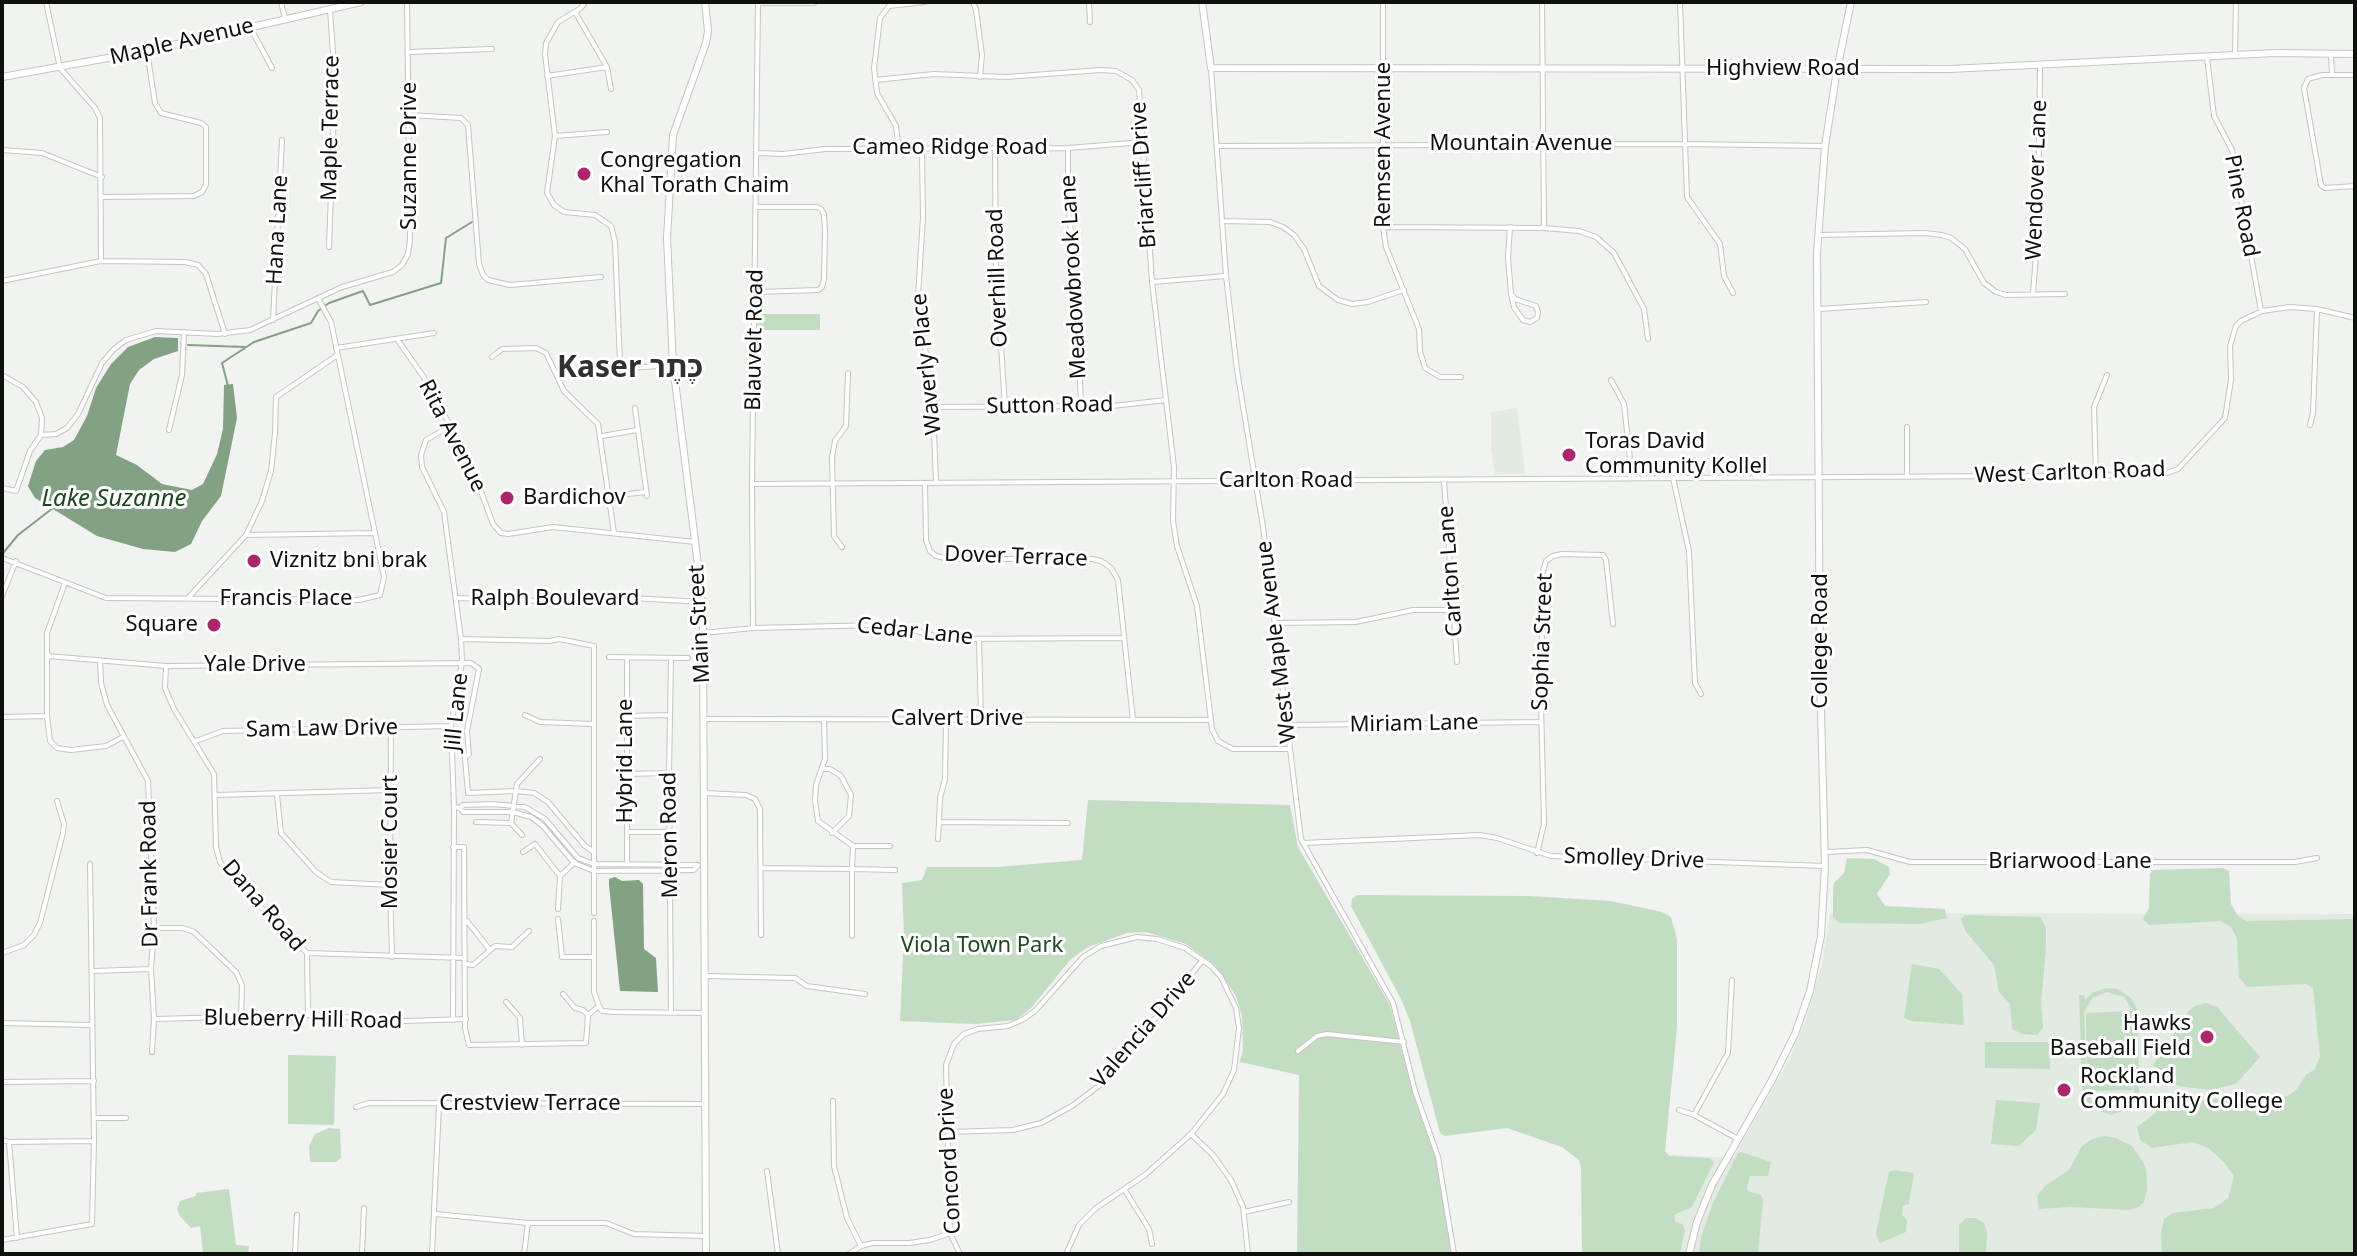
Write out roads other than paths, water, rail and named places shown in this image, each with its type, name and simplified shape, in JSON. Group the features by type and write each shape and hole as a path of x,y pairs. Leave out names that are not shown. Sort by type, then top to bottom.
{"street":[{"path":"46,2 60,68 100,118 101,261"},
{"path":"281,2 285,18"},
{"name":"Maple Avenue","path":"2,77 147,51 361,2"},
{"name":"Suzanne Drive","path":"41,435 56,434 67,428 78,414 96,373 114,349 141,334 156,331 225,334 250,330 342,287 393,272 408,254 410,52 407,2"},
{"path":"585,2 558,22 550,34 545,54 555,136 546,186 549,200 564,212 602,217 611,226 614,233 620,363 630,368 673,365"},
{"name":"Main Street","path":"705,2 706,43 673,135 667,238 673,365 702,602 704,793 701,865 706,1254"},
{"path":"758,2 814,3"},
{"name":"Blauvelt Road","path":"753,628 758,2"},
{"path":"899,150 896,126 877,93 875,47 883,12 889,6 925,2"},
{"path":"973,2 982,55 980,77"},
{"path":"1089,2 1090,22"},
{"name":"West Maple Avenue","path":"1202,2 1211,68 1226,276 1237,370 1256,481 1303,843 1393,1003 1415,1091 1438,1157 1454,1254"},
{"name":"Remsen Avenue","path":"1383,2 1383,227 1386,247 1419,329 1425,368 1440,377 1461,377"},
{"path":"1542,2 1544,228"},
{"path":"1680,2 1687,197 1720,244 1724,276 1733,293"},
{"name":"College Road","path":"1689,1254 1707,1196 1784,1057 1805,1007 1821,936 1825,852 1820,672 1818,235 1825,146 1851,2"},
{"path":"2235,55 2236,2"},
{"name":"Maple Terrace","path":"329,247 335,83 330,9"},
{"path":"575,12 607,67 611,89"},
{"path":"250,27 272,68"},
{"path":"410,52 492,49"},
{"path":"102,197 194,196 202,192 206,185 206,127 161,113 155,103 147,51"},
{"path":"2331,54 2332,74"},
{"name":"Highview Road","path":"1211,68 1837,70 2040,66 2235,55 2355,54"},
{"name":"Pine Road","path":"2207,57 2214,116 2232,150 2262,311"},
{"name":"Wendover Lane","path":"2033,294 2038,229 2040,66"},
{"path":"547,76 607,67"},
{"name":"Briarcliff Drive","path":"875,80 934,74 980,77 1116,71 1132,80 1139,90 1152,282 1174,482 1173,521 1177,546 1197,606 1211,720"},
{"path":"2355,75 2332,74 2308,79 2304,88 2321,185 2325,188 2355,186"},
{"path":"409,115 461,118 468,125 479,264 488,280 510,285 601,277"},
{"path":"555,136 607,132"},
{"name":"Hana Lane","path":"273,320 282,140"},
{"name":"Cameo Ridge Road","path":"758,153 783,154 825,149 1068,148 1143,142"},
{"name":"Mountain Avenue","path":"1217,146 1825,146"},
{"name":"Meadowbrook Lane","path":"1068,148 1068,201 1077,299 1081,406"},
{"path":"2,150 42,153 102,177"},
{"name":"Waverly Place","path":"922,150 923,218 918,295 933,407 936,483"},
{"name":"Overhill Road","path":"995,150 996,268 1005,407"},
{"path":"756,292 811,292 822,287 825,231 824,214 817,207 757,207"},
{"path":"1222,221 1270,222 1283,227 1294,235 1304,249 1319,286 1338,300 1352,304 1368,302 1404,290"},
{"path":"1383,227 1544,228 1579,231 1596,237 1614,253 1644,309 1648,339"},
{"path":"1510,227 1508,270 1511,294 1519,316 1530,322 1537,318 1536,306 1515,299 1511,294"},
{"path":"1818,235 1942,235 1965,249 1989,287 2006,295 2065,294"},
{"path":"2,281 101,261 185,262 198,265 206,274 225,334"},
{"path":"1152,282 1226,276"},
{"name":"Francis Place","path":"2,558 106,598 371,598 380,595 383,588 375,533 331,322 318,298"},
{"path":"1816,309 1926,302"},
{"path":"2262,311 2290,307 2317,309 2355,318"},
{"path":"2310,425 2317,309"},
{"name":"West Carlton Road","path":"1819,478 2171,473 2192,456 2225,418 2231,380 2230,346 2236,326 2262,311"},
{"path":"169,430 182,375 184,332"},
{"path":"336,348 434,333"},
{"name":"Rita Avenue","path":"397,339 423,376 470,462 493,524 501,533 553,527 695,542"},
{"path":"492,357 502,349 536,348 546,353 564,391 598,424 614,533"},
{"path":"188,599 246,535 262,501 271,471 276,397 336,356"},
{"path":"842,547 834,536 832,448 846,426 848,373"},
{"path":"2,375 23,387 36,402 42,418 41,435 30,451 16,491"},
{"path":"2096,475 2094,407 2107,375"},
{"path":"1611,380 1624,404 1632,478"},
{"name":"Sutton Road","path":"933,407 1112,406 1166,400"},
{"path":"610,496 646,494 635,408"},
{"name":"Jill Lane","path":"450,426 426,440 421,455 422,467 444,512 461,639 462,662 451,726 457,808 453,847 453,1020"},
{"path":"1907,427 1907,476"},
{"path":"602,436 637,430"},
{"path":"1673,478 1689,551 1695,683 1701,694"},
{"name":"Carlton Road","path":"752,484 1819,478"},
{"name":"Carlton Lane","path":"1444,480 1457,662"},
{"name":"Dover Terrace","path":"925,483 926,540 930,551 936,556 950,559 1101,561 1111,568 1118,580 1133,720"},
{"path":"2,488 16,491 22,496"},
{"path":"246,535 375,533"},
{"name":"Sophia Street","path":"1537,853 1544,824 1540,664 1543,619 1541,569 1546,561 1562,554 1603,555 1613,624"},
{"path":"2,596 16,561"},
{"path":"65,583 47,633 50,741 57,748 71,750 106,746 123,737"},
{"name":"Ralph Boulevard","path":"456,598 543,601 580,595 702,602"},
{"path":"1275,623 1356,622 1413,610 1453,610"},
{"name":"Cedar Lane","path":"753,628 879,625 899,626 945,639 1124,638"},
{"path":"703,633 753,628"},
{"path":"461,639 559,639 594,646 594,913"},
{"path":"979,639 981,719"},
{"name":"Yale Drive","path":"48,656 166,666 462,662"},
{"path":"609,657 688,658"},
{"name":"Hybrid Lane","path":"627,658 627,871"},
{"name":"Meron Road","path":"671,659 671,1012"},
{"name":"Dr Frank Road","path":"100,660 101,683 107,705 148,781 154,928 152,1052"},
{"path":"462,662 471,663 479,669 467,731 469,754 465,758 468,793 534,793 548,802 585,846 594,852"},
{"name":"Dana Road","path":"166,666 165,688 174,709 211,767 216,795 216,847 220,862 307,953 308,1015"},
{"path":"525,715 540,722 593,724"},
{"path":"625,716 669,715"},
{"path":"2,717 47,716"},
{"name":"Calvert Drive","path":"703,719 1211,720"},
{"path":"824,719 824,769 816,785 816,815 822,826 853,846 890,846"},
{"path":"938,839 946,761 946,719"},
{"path":"1211,720 1216,737 1227,747 1239,750 1289,749"},
{"name":"Miriam Lane","path":"1287,725 1540,722"},
{"name":"Sam Law Drive","path":"196,741 223,731 451,726"},
{"name":"Mosier Court","path":"391,728 392,957"},
{"path":"452,758 465,758"},
{"path":"511,823 517,784 540,759"},
{"path":"824,769 841,776 851,795 849,816 832,833"},
{"path":"626,774 669,773"},
{"path":"216,795 390,790"},
{"path":"704,793 746,795 755,799 760,809 761,935"},
{"path":"277,795 281,833 316,872 331,882 390,885"},
{"path":"2,953 24,945 40,923 63,833 64,824 57,801"},
{"path":"457,808 463,812 525,807 545,819 578,858 594,864 701,865"},
{"path":"513,809 542,825 574,863 594,871 694,870 701,865"},
{"path":"476,822 511,823 522,835"},
{"path":"939,822 1068,823"},
{"path":"627,832 669,832"},
{"name":"Smolley Drive","path":"1303,843 1480,835 1537,853 1572,858 1825,866"},
{"path":"523,852 535,844 560,876 558,909"},
{"path":"852,936 853,846"},
{"path":"453,847 464,847 465,1028 469,1045 586,1043 588,1015 575,1008 563,994"},
{"name":"Briarwood Lane","path":"1825,852 1867,850 1910,862 2295,862 2317,858"},
{"path":"560,876 578,858"},
{"path":"2,1240 92,1224 94,1081 90,864"},
{"path":"761,868 895,870"},
{"path":"558,919 562,957 594,957"},
{"path":"465,920 490,950"},
{"path":"594,921 594,992 600,1009"},
{"path":"154,928 183,928 194,932 236,972 242,985 241,1018"},
{"path":"466,964 473,965 495,946 512,947 529,931"},
{"name":"Concord Drive","path":"960,1254 950,1233 947,1132 946,1065 954,1044 964,1034 978,1029 1008,1026 1022,1020 1035,1011 1083,957 1101,946 1137,937 1157,939 1185,948 1203,960"},
{"path":"307,953 466,958"},
{"path":"1066,1254 1079,1225 1096,1208 1168,1157 1223,1094 1239,1049 1236,1008 1221,977 1203,960"},
{"name":"Valencia Drive","path":"947,1132 1013,1130 1041,1123 1072,1106 1100,1085 1203,960"},
{"path":"93,971 151,969"},
{"path":"704,976 795,978 807,986 865,994"},
{"path":"1694,1115 1728,1053 1732,980"},
{"path":"506,1002 520,1018 522,1045"},
{"path":"588,1015 600,1009 705,1013"},
{"name":"Blueberry Hill Road","path":"154,1019 308,1015 376,1022 466,1019"},
{"path":"2,1023 91,1025"},
{"path":"1298,1051 1317,1036 1327,1034 1404,1042"},
{"path":"2,1082 94,1081"},
{"path":"833,1101 834,1166 840,1197 861,1246"},
{"name":"Crestview Terrace","path":"356,1107 369,1103 706,1104"},
{"path":"432,1254 439,1104"},
{"path":"1679,1110 1738,1139"},
{"path":"94,1118 126,1118"},
{"path":"1191,1134 1213,1155 1231,1180 1244,1212 1248,1254"},
{"path":"2,1140 94,1141"},
{"path":"9,1142 17,1238"},
{"path":"767,1171 778,1254"},
{"path":"1124,1189 1149,1229 1152,1244"},
{"path":"1244,1212 1289,1202"},
{"path":"362,1254 364,1208"},
{"path":"435,1214 528,1223 606,1223 634,1234 706,1236"},
{"path":"295,1254 297,1215"},
{"path":"524,1254 528,1223"},
{"path":"849,1254 861,1246 930,1240 950,1233"}],"water":[{"name":"Lake Suzanne","path":"155,337 178,338 178,351 154,359 139,370 130,384 116,455 137,465 162,484 192,490 203,484 217,454 223,429 224,385 233,384 237,418 221,496 202,521 191,544 175,552 143,549 97,536 35,498 28,486 36,461 45,450 63,447 74,440 87,416 96,388 111,364 128,347"},
{"path":"615,877 622,881 639,880 643,884 644,949 656,958 658,992 620,991 609,885 609,879"}],"waterway":[{"path":"228,386 222,363 254,342 311,323 318,311 329,303 363,291 370,305 441,283 446,238 472,222"},
{"path":"188,345 245,347"},
{"path":"4,552 18,535 53,508"}],"place":[{"name":"Congregation Khal Torath Chaim","path":"584,174"},
{"name":"Toras David Community Kollel","path":"1569,455"},
{"name":"Bardichov","path":"507,498"},
{"name":"Viznitz bni brak","path":"254,561"},
{"name":"Square","path":"214,625"},
{"name":"Hawks Baseball Field","path":"2207,1037"},
{"name":"Rockland Community College","path":"2064,1090"}],"district":[{"name":"Kaser כֶּתֶר","path":"630,368"}],"park label":[{"name":"Viola Town Park","path":"982,946"}]}
